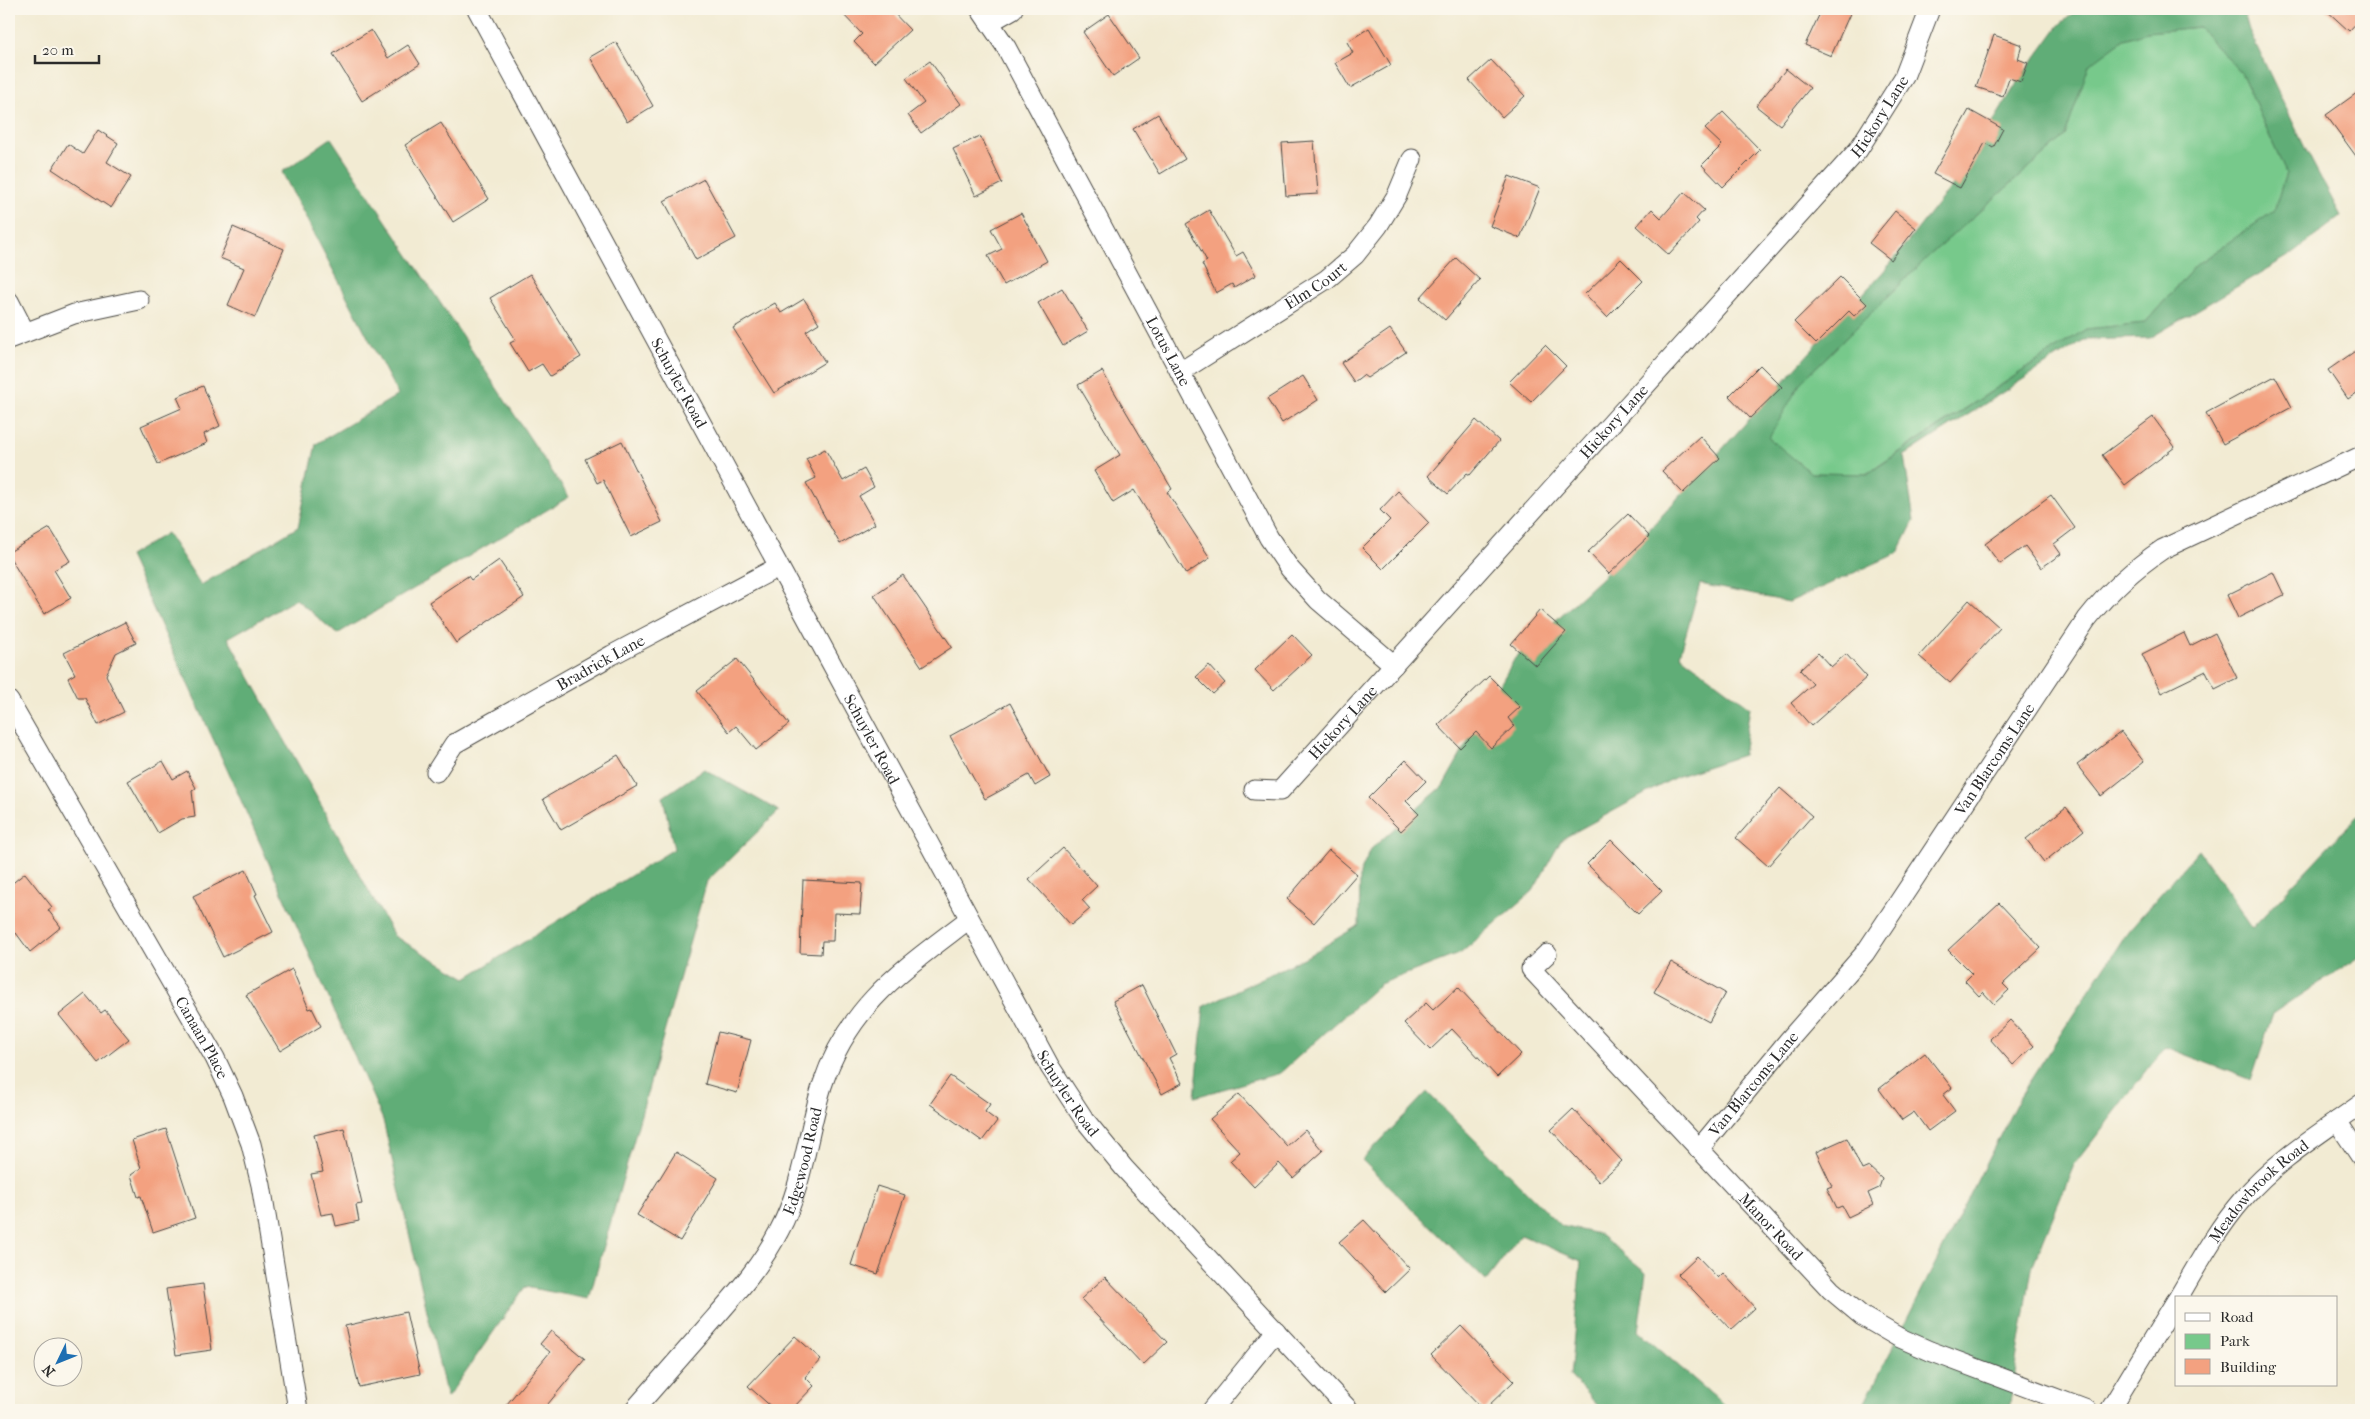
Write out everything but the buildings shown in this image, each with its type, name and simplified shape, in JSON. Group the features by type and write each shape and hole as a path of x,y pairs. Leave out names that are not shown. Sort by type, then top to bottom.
{"street":[{"name":"Schuyler Road","path":"477,9 1050,1067 1084,1119 1124,1168 1349,1410"},
{"path":"985,16 1013,9"},
{"name":"Hickory Lane","path":"1254,790 1280,791 1858,150 1904,77 1930,9"},
{"name":"Lotus Lane","path":"985,16 1006,47 1269,538 1290,569 1318,600 1394,665"},
{"name":"Elm Court","path":"1180,372 1327,279 1355,255 1378,226 1398,195 1412,159"},
{"path":"9,301 17,335 74,314 139,300"},
{"name":"Van Blarcoms Lane","path":"1699,1150 1788,1041 1865,953 2082,627 2108,592 2134,569 2163,549 2361,456"},
{"name":"Bradrick Lane","path":"436,772 454,744 612,655 778,567"},
{"name":"Canaan Place","path":"9,701 215,1058 234,1096 251,1144 261,1185 298,1410"},
{"name":"Edgewood Road","path":"634,1410 743,1285 760,1264 780,1230 792,1201 822,1086 832,1061 849,1030 870,1001 894,976 969,919"},
{"name":"Manor Road","path":"1547,954 1531,969 1831,1290 1862,1316 1898,1337 1930,1351 2088,1410"},
{"name":"Meadowbrook Road","path":"2179,1296 2218,1230 2244,1198 2273,1169 2361,1104"},
{"path":"2337,1122 2361,1157"},
{"name":"Meadowbrook Road","path":"2110,1410 2175,1302"},
{"path":"1212,1410 1276,1331"}],"green space":[{"path":"2079,9 2166,9 2172,11 2175,9 2243,9 2249,30 2305,148 2341,216 2292,254 2150,338 2084,340 1904,456 1914,521 1898,553 1789,602 1700,584 1680,655 1750,707 1743,755 1676,777 1562,839 1533,891 1461,953 1380,984 1280,1073 1195,1097 1204,1006 1306,957 1359,925 1360,873 1371,849 1443,786 1515,658 1626,555 1891,263 1962,173 2017,83 2060,24","holes":["2199,27 2242,74 2286,173 2274,211 2197,264 2145,323 2086,329 1867,474 1811,473 1769,438 1801,382 1931,254 2065,136 2089,65 2124,39 2147,32"]},
{"path":"2199,27 2242,74 2286,173 2274,211 2197,264 2145,323 2086,329 1866,474 1811,473 1768,438 1801,382 1931,254 2065,136 2088,65 2124,39 2147,32"},
{"path":"331,138 569,497 337,634 296,599 228,638 394,936 466,978 674,849 663,797 704,769 779,811 707,881 589,1299 525,1287 447,1398 383,1120 231,778 129,556 167,533 201,585 298,527 316,444 398,395 282,172"},
{"path":"2361,812 2361,955 2273,1014 2251,1080 2165,1047 2074,1165 2032,1268 2009,1410 1861,1410 2020,1096 2128,931 2199,850 2252,928"},
{"path":"1427,1092 1561,1226 1599,1234 1646,1272 1638,1331 1730,1410 1602,1410 1570,1376 1581,1261 1521,1235 1486,1281 1362,1160"}]}
